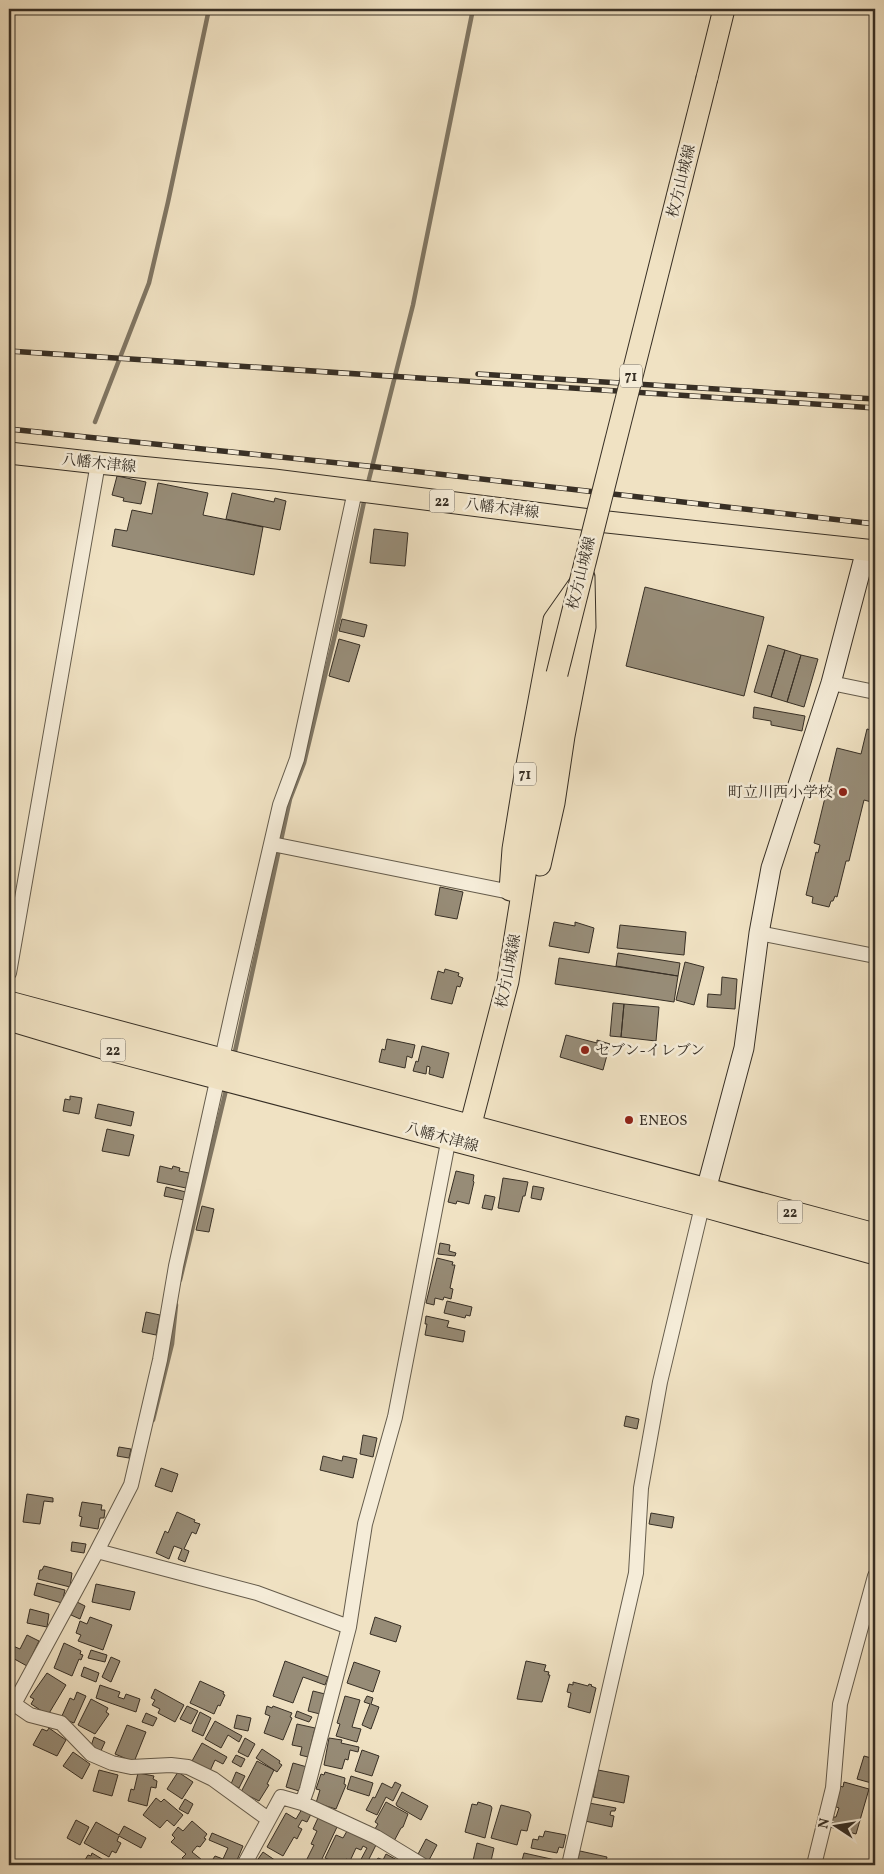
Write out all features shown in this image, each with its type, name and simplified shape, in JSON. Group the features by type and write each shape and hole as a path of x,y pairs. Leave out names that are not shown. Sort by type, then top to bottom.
{"main road":[{"name":"枚方山城線","path":"459,1132 508,981 557,674 724,9"},
{"name":"八幡木津線","path":"9,452 98,463 274,480 598,520 871,550"},
{"name":"71","path":"508,981 530,908 554,803 564,736 585,627 584,579 598,520"},
{"name":"71","path":"508,981 513,849 554,620 584,579"},
{"name":"八幡木津線","path":"9,1002 220,1068 704,1198 875,1254"},
{"name":"八幡木津線","path":"9,1020 106,1048 220,1068"},
{"name":"八幡木津線","path":"704,1198 875,1234"}],"street":[{"path":"9,973 98,463"},
{"path":"268,1818 213,1779 188,1767 171,1765 131,1767 112,1763 91,1754 62,1724 30,1714 11,1702 97,1551 131,1485 160,1360 176,1266 220,1068 280,805 297,759 355,491"},
{"path":"569,1865 636,1573 641,1488 660,1382 704,1198 744,1048 759,933 768,884 778,841 831,683 871,550"},
{"path":"831,683 875,692"},
{"path":"272,844 510,892"},
{"path":"759,933 875,956"},
{"path":"302,1803 349,1627 365,1524 395,1417 459,1132"},
{"path":"97,1551 257,1592 349,1627"},
{"path":"814,1865 833,1788 840,1704 875,1576"},
{"path":"244,1865 280,1797 302,1803 376,1838 422,1865"}],"building":[{"path":"117,476 146,482 141,504 123,501 124,498 112,495"},
{"path":"158,483 208,493 203,515 263,527 254,575 112,546 115,529 127,531 132,510 152,514"},
{"path":"232,493 274,502 275,498 286,501 280,530 226,519"},
{"path":"374,529 408,533 405,566 370,563"},
{"path":"645,587 764,617 744,696 626,666"},
{"path":"342,619 367,625 364,637 339,631"},
{"path":"339,639 360,645 349,682 329,676"},
{"path":"768,645 785,650 771,697 754,692"},
{"path":"785,650 801,655 787,702 771,697"},
{"path":"801,655 818,659 804,707 787,702"},
{"path":"754,707 805,716 802,731 771,725 771,721 753,718"},
{"path":"867,729 875,731 875,803 864,800 849,861 846,861 837,897 835,896 833,901 831,901 829,907 812,903 813,897 806,895 816,852 818,853 820,845 814,843 837,748 861,754"},
{"path":"440,887 463,892 457,919 435,915"},
{"path":"554,922 575,926 575,922 594,928 589,953 549,946"},
{"path":"620,925 686,932 684,955 617,948"},
{"path":"618,953 680,963 678,976 616,966"},
{"path":"559,958 678,976 674,1002 555,984"},
{"path":"685,962 704,967 694,1005 676,1000"},
{"path":"445,969 459,973 458,976 463,978 460,987 457,986 452,1004 431,999 438,971 444,973"},
{"path":"722,977 737,979 735,1009 707,1007 708,994 721,995"},
{"path":"613,1003 624,1004 621,1037 610,1036"},
{"path":"624,1004 659,1007 656,1041 621,1037"},
{"name":"セブン-イレブン","path":"566,1035 597,1043 597,1040 610,1044 603,1070 560,1057"},
{"path":"387,1039 415,1045 412,1058 407,1056 405,1068 379,1062 382,1049 385,1050"},
{"path":"422,1046 449,1053 443,1078 429,1074 430,1067 427,1066 426,1074 413,1071 416,1061 418,1062"},
{"path":"70,1096 82,1098 79,1114 63,1111 65,1099 70,1100"},
{"path":"98,1104 134,1112 131,1126 95,1118"},
{"path":"107,1129 134,1135 129,1156 102,1151"},
{"path":"160,1166 172,1169 173,1166 180,1168 179,1171 189,1173 186,1188 157,1182"},
{"path":"456,1171 474,1175 469,1204 457,1201 456,1204 448,1202"},
{"path":"503,1178 528,1182 519,1212 498,1208"},
{"path":"533,1186 544,1188 541,1200 531,1198"},
{"path":"166,1187 186,1192 184,1200 164,1196"},
{"path":"485,1195 495,1197 492,1210 482,1208"},
{"path":"202,1206 214,1209 209,1232 196,1230"},
{"path":"440,1243 450,1245 449,1251 456,1253 455,1256 438,1254"},
{"path":"437,1258 453,1262 452,1265 455,1265 450,1288 453,1289 451,1299 444,1297 443,1300 435,1298 434,1305 426,1303"},
{"path":"447,1301 472,1307 470,1316 466,1315 465,1318 444,1313"},
{"path":"146,1312 160,1315 156,1335 142,1332"},
{"path":"426,1316 449,1321 447,1327 465,1331 463,1342 425,1335"},
{"path":"626,1416 639,1419 637,1429 624,1426"},
{"path":"363,1435 377,1438 373,1457 360,1454"},
{"path":"119,1447 131,1449 129,1458 117,1456"},
{"path":"323,1456 342,1461 343,1456 357,1459 353,1478 320,1470"},
{"path":"161,1468 178,1474 172,1492 155,1486"},
{"path":"27,1494 53,1498 53,1502 44,1501 40,1524 23,1522"},
{"path":"82,1502 102,1505 101,1510 105,1510 104,1518 100,1518 98,1529 80,1526 82,1517 79,1516"},
{"path":"177,1512 200,1524 196,1534 192,1532 184,1549 189,1551 185,1562 178,1559 182,1549 174,1546 169,1559 156,1553 165,1531 168,1533"},
{"path":"651,1513 674,1517 672,1528 649,1524"},
{"path":"72,1542 86,1544 84,1553 71,1551"},
{"path":"44,1566 72,1573 70,1587 38,1579 40,1570"},
{"path":"37,1583 65,1590 62,1603 34,1595"},
{"path":"96,1584 135,1592 130,1610 92,1602"},
{"path":"77,1602 85,1606 80,1619 71,1615"},
{"path":"30,1609 49,1614 47,1627 27,1623"},
{"path":"90,1617 112,1625 103,1650 78,1641 81,1635 76,1633 80,1621 87,1624"},
{"path":"375,1617 401,1626 396,1642 370,1634"},
{"path":"27,1635 39,1641 27,1666 9,1656 9,1654 13,1646 20,1649"},
{"path":"64,1643 81,1651 80,1654 83,1655 81,1660 79,1659 72,1676 54,1668"},
{"path":"91,1650 107,1655 105,1662 88,1658"},
{"path":"111,1657 120,1661 111,1682 102,1677"},
{"path":"285,1661 328,1677 325,1685 303,1677 293,1703 273,1696"},
{"path":"526,1661 546,1665 544,1671 549,1672 548,1675 550,1675 542,1702 517,1699"},
{"path":"354,1662 380,1671 373,1692 347,1683"},
{"path":"84,1667 99,1673 96,1682 81,1676"},
{"path":"47,1673 66,1685 48,1715 31,1704 34,1699 30,1697"},
{"path":"200,1681 224,1692 223,1694 225,1695 220,1706 218,1705 214,1714 190,1703"},
{"path":"573,1682 588,1686 589,1684 596,1688 590,1713 568,1707 571,1693 567,1692 569,1684 573,1685"},
{"path":"100,1685 120,1692 118,1697 124,1699 126,1694 140,1699 136,1712 96,1698"},
{"path":"155,1689 184,1705 175,1722 158,1713 160,1709 152,1705 155,1700 151,1698"},
{"path":"313,1691 325,1694 320,1714 308,1711"},
{"path":"77,1692 86,1696 74,1723 61,1718 70,1698 74,1700"},
{"path":"345,1696 360,1700 352,1727 361,1729 357,1742 336,1736 340,1724 337,1723"},
{"path":"367,1696 373,1698 371,1704 379,1707 371,1729 362,1725 370,1704 364,1702"},
{"path":"91,1699 108,1708 106,1712 109,1714 95,1734 78,1725"},
{"path":"187,1706 198,1711 191,1724 180,1719"},
{"path":"267,1706 272,1708 273,1706 292,1713 290,1717 292,1718 283,1740 264,1733 270,1716 265,1714"},
{"path":"297,1711 312,1717 309,1722 295,1717"},
{"path":"200,1712 211,1718 203,1736 192,1731"},
{"path":"146,1713 157,1718 153,1726 142,1722"},
{"path":"237,1715 251,1718 248,1731 234,1728"},
{"path":"215,1721 242,1736 239,1742 228,1735 221,1748 205,1739"},
{"path":"297,1724 315,1728 308,1757 300,1755 302,1747 292,1745"},
{"path":"127,1725 146,1732 134,1762 115,1754"},
{"path":"49,1728 66,1740 57,1756 33,1745 42,1729 47,1731"},
{"path":"94,1737 105,1742 100,1753 93,1750 95,1748 91,1746"},
{"path":"245,1738 255,1744 248,1757 238,1752"},
{"path":"329,1738 342,1740 341,1743 359,1747 358,1752 350,1750 348,1760 345,1759 342,1769 324,1765"},
{"path":"202,1743 227,1757 223,1764 215,1760 210,1771 192,1761"},
{"path":"262,1749 280,1761 279,1763 282,1765 277,1772 256,1758"},
{"path":"362,1750 379,1756 372,1776 355,1771"},
{"path":"73,1752 90,1764 82,1779 63,1766"},
{"path":"236,1755 245,1759 241,1767 232,1762"},
{"path":"864,1756 875,1759 875,1784 857,1779"},
{"path":"257,1761 274,1770 267,1784 269,1785 259,1801 241,1792"},
{"path":"293,1763 307,1767 299,1791 286,1787"},
{"path":"99,1770 118,1775 112,1796 93,1791"},
{"path":"598,1770 629,1776 624,1803 593,1797"},
{"path":"178,1772 193,1782 182,1799 167,1789"},
{"path":"236,1772 245,1776 239,1788 231,1784"},
{"path":"325,1772 345,1778 344,1784 346,1785 336,1809 316,1803 320,1790 316,1789 321,1774 324,1775"},
{"path":"138,1773 154,1776 153,1779 157,1781 156,1788 151,1787 147,1806 128,1801 131,1789 134,1790"},
{"path":"351,1776 373,1783 369,1796 347,1789"},
{"path":"395,1782 401,1785 393,1801 386,1797 377,1815 366,1810 373,1797 375,1798 382,1783 392,1788"},
{"path":"844,1782 869,1789 856,1834 830,1827 833,1817 836,1817 839,1808 834,1806 840,1786 843,1787"},
{"path":"402,1792 428,1806 421,1820 397,1806 396,1804"},
{"path":"156,1798 161,1802 164,1799 183,1815 174,1826 167,1820 160,1828 143,1815"},
{"path":"185,1799 193,1804 188,1814 179,1809"},
{"path":"386,1802 408,1814 403,1827 393,1843 373,1832 378,1824 375,1822"},
{"path":"478,1802 492,1808 485,1838 465,1832 472,1804 477,1805"},
{"path":"589,1803 616,1808 615,1811 611,1811 610,1815 614,1816 612,1827 585,1821"},
{"path":"501,1805 529,1812 531,1815 527,1831 521,1830 517,1845 491,1838"},
{"path":"302,1809 311,1814 307,1822 302,1820 298,1827 302,1829 297,1839 294,1837 283,1856 267,1847 286,1813 296,1819"},
{"path":"318,1818 337,1827 321,1861 329,1865 310,1865 305,1863 314,1845 311,1844 317,1831 313,1829"},
{"path":"76,1820 89,1827 80,1845 67,1838"},
{"path":"192,1821 207,1834 200,1847 197,1846 192,1852 202,1860 198,1865 191,1865 182,1858 186,1854 171,1842 175,1838 172,1835 178,1827 183,1831"},
{"path":"96,1822 119,1835 124,1826 146,1838 141,1848 119,1836 117,1841 121,1843 116,1853 112,1851 109,1857 84,1843"},
{"path":"347,1831 376,1845 366,1865 358,1865 367,1848 363,1846 361,1850 356,1848 350,1861 346,1859 343,1865 325,1858 336,1835 343,1838"},
{"path":"545,1831 566,1835 563,1848 559,1847 557,1853 531,1848 533,1839 538,1840 539,1836 543,1837"},
{"path":"212,1833 243,1846 235,1865 219,1865 220,1863 213,1859 215,1856 223,1859 228,1848 209,1840"},
{"path":"426,1839 437,1845 428,1862 417,1856"},
{"path":"477,1843 494,1848 491,1861 494,1861 493,1864 472,1865"},
{"path":"580,1851 607,1857 605,1865 576,1865"},
{"path":"263,1852 282,1865 254,1865"},
{"path":"92,1853 112,1865 88,1865 83,1863 88,1855 91,1856"},
{"path":"524,1853 560,1861 558,1865 521,1864"},
{"path":"386,1854 406,1865 373,1865 378,1858 383,1860"}],"waterway":[{"path":"95,422 149,283 209,9"},
{"path":"367,487 413,305 473,9"},
{"path":"234,1056 290,799 304,763 340,614 365,497"},
{"path":"180,1280 227,1086"},
{"path":"153,1420 172,1344 176,1305"}],"railway":[{"path":"9,351 875,408"},
{"path":"478,374 875,399"},
{"path":"9,429 377,467 875,524"}],"place":[{"name":"町立川西小学校","path":"843,792"},
{"name":"セブン-イレブン","path":"585,1050"},
{"name":"ENEOS","path":"629,1120"}]}
